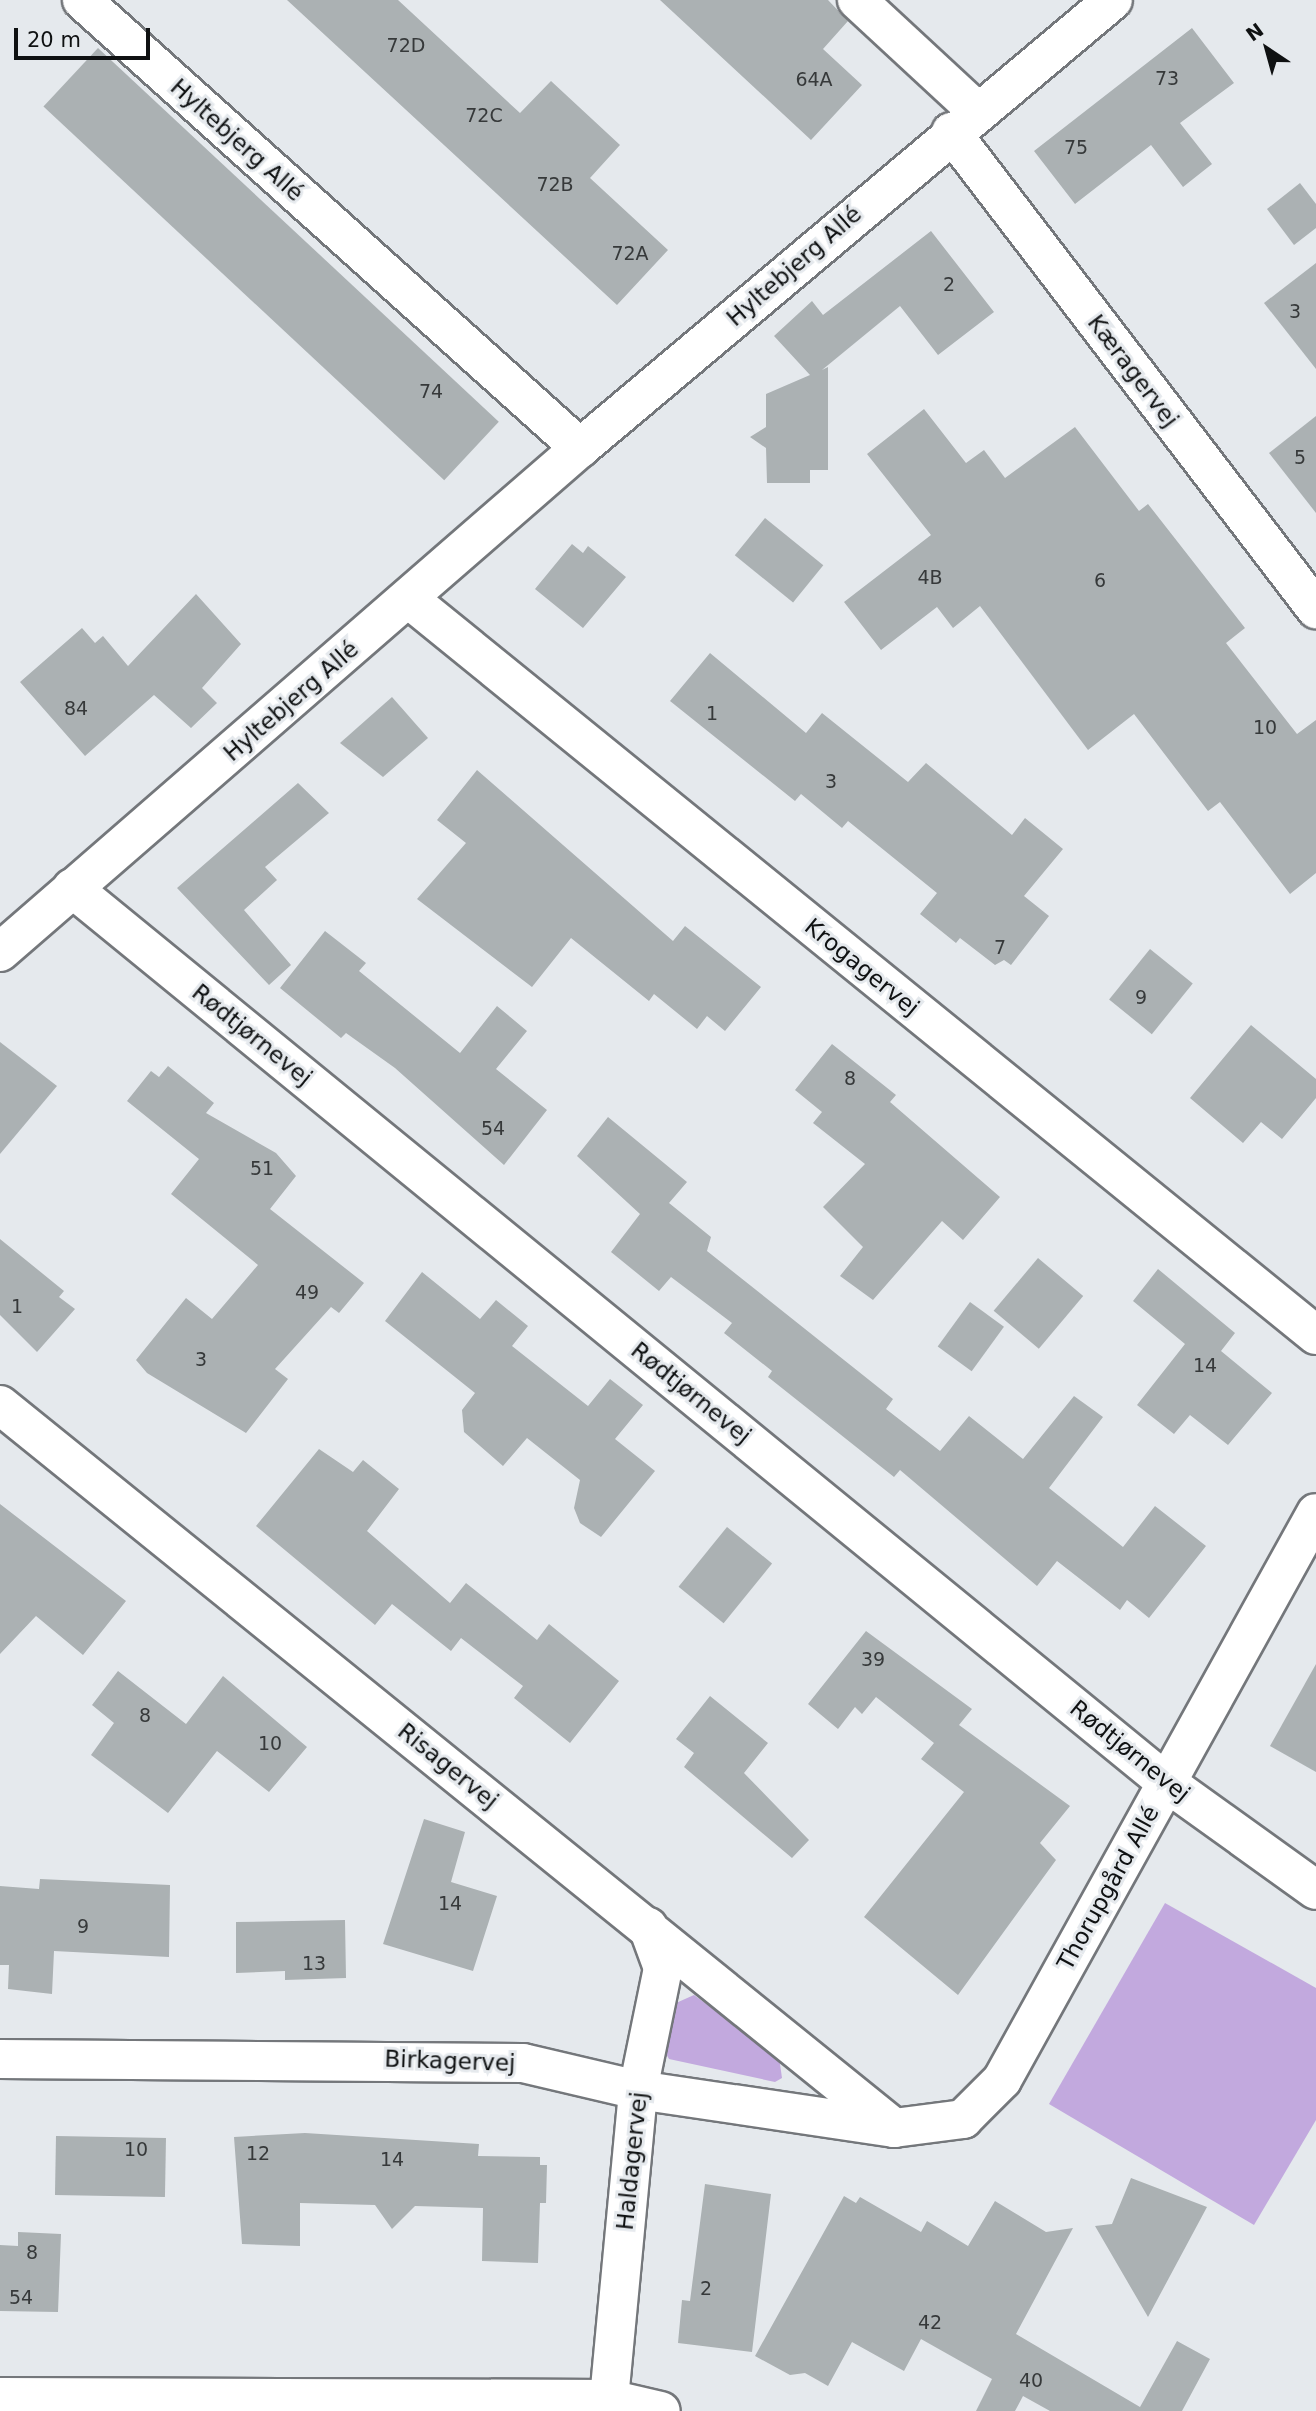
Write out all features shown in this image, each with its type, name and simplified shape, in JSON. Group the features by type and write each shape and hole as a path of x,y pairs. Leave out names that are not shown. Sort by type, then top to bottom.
{"street":[{"name":"Hyltebjerg Allé","path":"82,0 580,449"},
{"path":"857,0 964,121"},
{"name":"Hyltebjerg Allé","path":"0,952 580,449 964,121 1113,0"},
{"name":"Kæragervej","path":"964,121 1316,610"},
{"name":"Krogagervej","path":"409,599 1316,1335"},
{"name":"Rødtjørnevej","path":"72,888 1167,1783 1316,1890"},
{"name":"Risagervej","path":"0,1405 894,2128"},
{"name":"Thorupgård Allé","path":"894,2128 963,2119 1002,2080 1316,1513"},
{"name":"Haldagervej","path":"609,2399 638,2090 663,1968 648,1927"},
{"name":"Birkagervej","path":"0,2059 523,2063 638,2090 894,2128"},
{"path":"0,2398 609,2399 661,2411"}],"shaded area":[{"path":"1165,1903 1316,1988 1316,2120 1254,2225 1049,2104"},
{"path":"694,1995 779,2057 782,2078 775,2082 669,2059 663,2048 676,2003"}],"building":[{"path":"287,0 398,0 520,113 551,81 620,145 590,178 668,250 617,305"},
{"path":"660,0 828,0 848,21 823,49 862,85 811,140"},
{"path":"1192,28 1234,83 1180,123 1212,164 1183,187 1151,145 1075,204 1034,151"},
{"path":"98,48 499,422 444,480 43,107"},
{"path":"1300,183 1316,204 1316,228 1294,245 1267,209"},
{"path":"931,231 994,312 938,355 900,306 822,370 828,367 828,470 810,470 810,483 767,483 766,448 750,437 766,427 766,394 810,375 774,336 812,301 823,315"},
{"path":"1316,263 1316,369 1264,303"},
{"path":"924,409 966,463 984,450 1005,478 1075,427 1139,511 1148,504 1245,628 1226,643 1297,734 1316,720 1316,873 1290,894 1220,802 1208,811 1134,714 1088,750 980,606 953,628 937,607 881,650 844,602 931,535 867,454"},
{"path":"1316,416 1316,513 1269,453"},
{"path":"765,518 823,565 793,603 735,555"},
{"path":"572,544 583,553 588,546 626,577 583,628 535,589"},
{"path":"196,594 241,644 202,688 217,703 191,728 154,695 85,756 20,682 82,628 95,643 103,636 128,666"},
{"path":"710,653 806,733 822,713 908,782 926,763 1012,835 1025,818 1063,849 1024,896 1049,916 1011,965 1004,960 995,965 960,938 956,943 920,914 937,893 848,821 842,828 801,794 795,801 670,701"},
{"path":"392,697 428,738 383,777 340,743"},
{"path":"477,770 673,941 685,926 761,987 725,1031 707,1016 697,1029 654,994 649,1001 571,938 532,987 417,899 466,843 437,820"},
{"path":"298,783 329,813 265,867 277,880 244,910 291,965 269,985 177,888"},
{"path":"325,931 366,963 359,971 460,1053 497,1006 527,1031 496,1069 547,1110 504,1165 395,1068 346,1033 341,1038 280,988"},
{"path":"1150,949 1193,984 1152,1034 1109,1000"},
{"path":"1251,1025 1316,1079 1316,1098 1282,1139 1261,1122 1243,1143 1190,1098"},
{"path":"0,1042 57,1086 0,1154"},
{"path":"832,1044 896,1095 890,1102 1000,1197 963,1240 942,1221 873,1300 840,1276 863,1247 823,1207 865,1164 813,1123 822,1112 795,1090"},
{"path":"168,1066 214,1103 206,1113 276,1153 296,1176 270,1209 364,1283 339,1313 331,1307 275,1369 288,1379 246,1433 147,1373 136,1360 186,1298 212,1319 258,1265 171,1194 199,1159 127,1101 151,1071 159,1077"},
{"path":"608,1117 687,1182 669,1203 711,1237 707,1251 893,1399 886,1409 940,1451 969,1416 1023,1459 1074,1396 1103,1417 1049,1488 1123,1547 1155,1506 1206,1546 1149,1618 1127,1600 1120,1610 1057,1561 1037,1586 900,1470 894,1477 768,1377 772,1371 724,1333 732,1323 671,1277 659,1291 611,1252 640,1214 577,1156"},
{"path":"0,1239 64,1291 59,1297 75,1309 37,1352 0,1315"},
{"path":"1038,1258 1083,1296 1039,1349 994,1311"},
{"path":"1158,1269 1235,1333 1221,1351 1272,1393 1228,1445 1190,1415 1174,1434 1137,1405 1185,1344 1133,1301"},
{"path":"422,1272 480,1319 496,1300 528,1326 512,1346 588,1406 610,1379 643,1405 615,1439 655,1471 601,1537 580,1523 574,1508 580,1480 527,1438 503,1466 464,1432 462,1410 475,1393 385,1321"},
{"path":"970,1302 1004,1327 972,1371 938,1346"},
{"path":"319,1449 353,1472 363,1460 399,1489 367,1531 450,1603 466,1583 537,1640 549,1624 619,1681 570,1743 514,1698 523,1686 461,1638 451,1651 392,1604 375,1625 256,1526"},
{"path":"0,1504 126,1601 83,1655 36,1616 0,1654"},
{"path":"727,1527 772,1564 724,1623 679,1587"},
{"path":"866,1631 972,1709 959,1725 1070,1806 1040,1843 1056,1860 958,1995 864,1917 964,1792 921,1759 934,1743 876,1697 862,1714 855,1707 838,1729 808,1704"},
{"path":"1316,1664 1316,1772 1270,1746"},
{"path":"118,1671 186,1724 223,1676 307,1747 269,1792 217,1751 168,1813 91,1755 114,1723 92,1705"},
{"path":"710,1696 768,1743 744,1773 809,1840 792,1858 684,1767 694,1753 676,1739"},
{"path":"424,1819 465,1832 451,1882 497,1896 473,1971 383,1944"},
{"path":"40,1879 170,1885 169,1957 54,1951 52,1994 8,1989 9,1965 0,1965 0,1886 39,1889"},
{"path":"345,1920 346,1978 285,1980 285,1971 236,1973 236,1922"},
{"path":"305,2133 479,2144 478,2156 540,2157 540,2165 547,2165 546,2203 540,2203 538,2263 482,2261 483,2208 415,2206 392,2229 375,2205 300,2203 300,2246 242,2244 234,2137"},
{"path":"56,2136 166,2138 165,2197 55,2195"},
{"path":"1131,2178 1207,2207 1148,2317 1095,2226 1112,2224"},
{"path":"705,2184 771,2194 752,2352 678,2343 682,2300 690,2301"},
{"path":"844,2196 856,2203 860,2197 921,2232 927,2221 968,2246 995,2201 1046,2232 1073,2228 1016,2334 1140,2407 1177,2341 1210,2359 1182,2411 1050,2411 1023,2396 1015,2411 976,2411 992,2379 921,2339 904,2371 852,2342 828,2386 805,2373 790,2375 755,2356"},
{"path":"18,2232 61,2234 58,2312 0,2311 0,2245 18,2246"}]}
